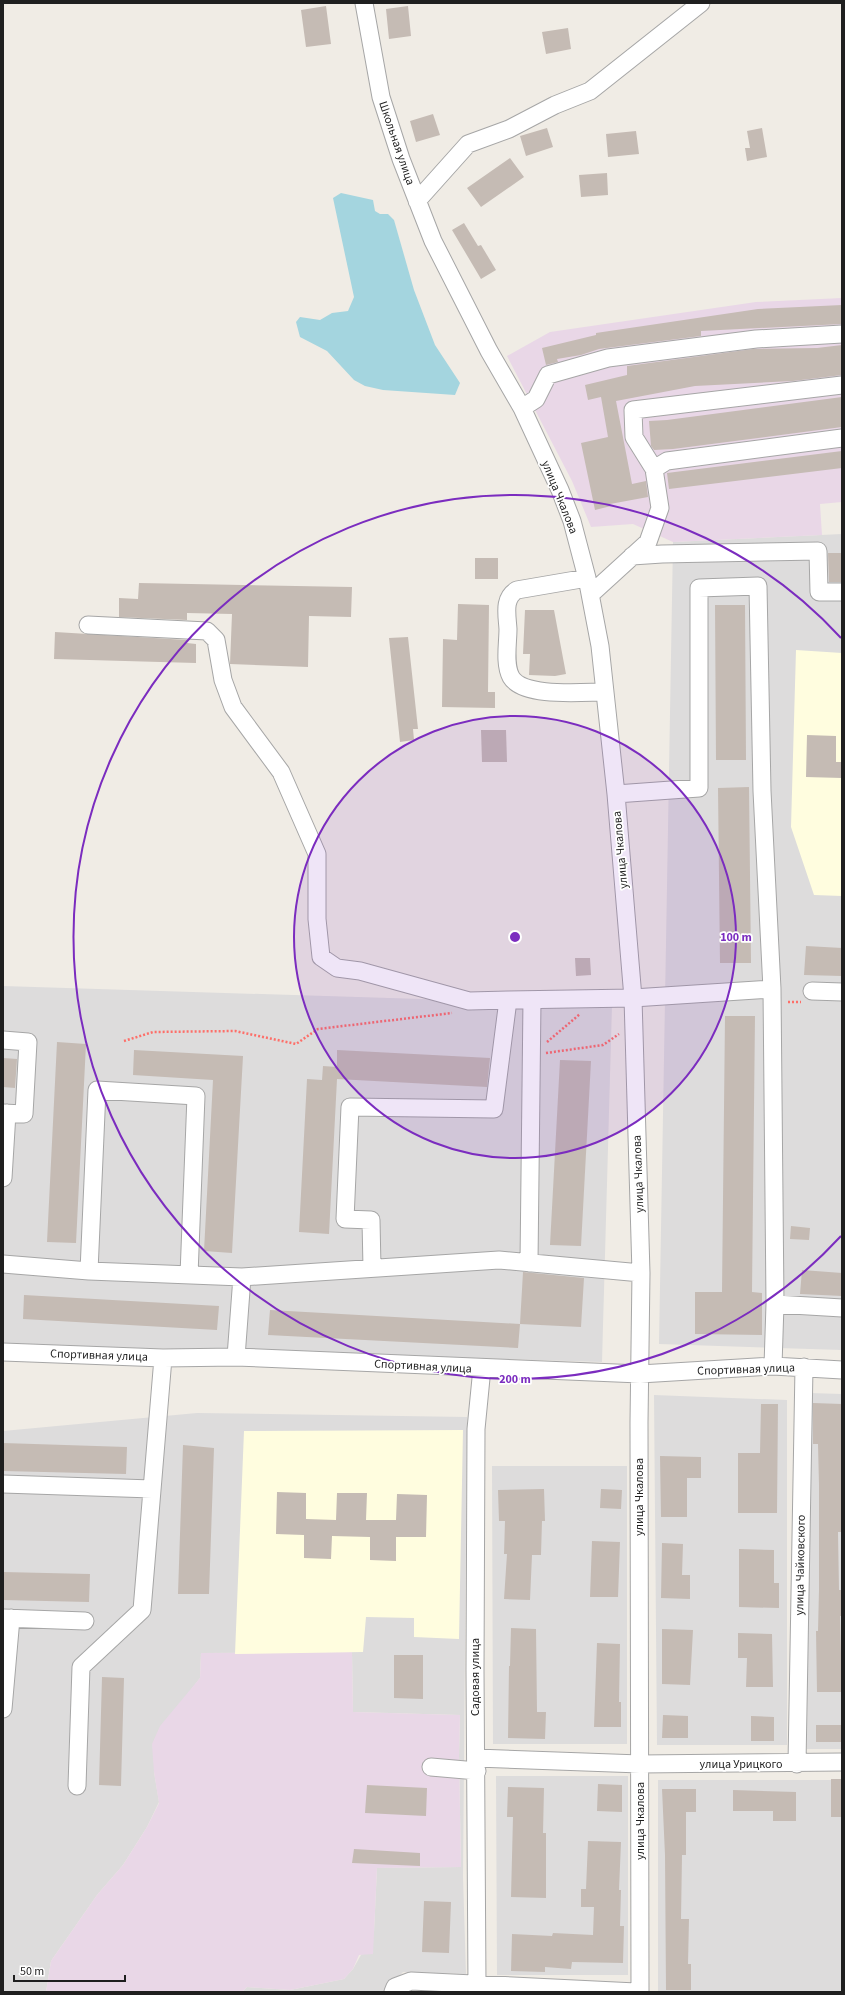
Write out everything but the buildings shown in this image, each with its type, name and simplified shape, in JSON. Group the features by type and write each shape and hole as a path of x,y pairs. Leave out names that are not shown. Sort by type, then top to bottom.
{"street":[{"name":"Школьная улица","path":"364,3 381,97 401,159 433,240 489,351"},
{"path":"417,201 468,144 509,129 555,105 590,91 701,3"},
{"path":"522,408 536,399 548,376 608,358 756,339 842,334"},
{"name":"улица Чкалова","path":"489,351 522,408 572,520 589,586 600,646 616,794 633,998 641,1273 639,1430 640,1992"},
{"path":"605,692 534,691 522,687 512,678 508,667 506,610 508,599 512,593 517,590 589,586 632,556 648,542 660,508 654,469 634,437 633,410 842,385"},
{"path":"654,469 667,460 842,438"},
{"path":"632,556 818,551 819,592 842,592"},
{"path":"616,794 699,788 699,588 758,586 762,791 772,989 775,1304 773,1366"},
{"path":"88,625 206,632 216,640 223,680 233,707 281,772 317,854 316,919 321,957 337,968 360,971 469,1001 633,998 772,989"},
{"path":"812,991 842,992"},
{"path":"372,1268 371,1220 345,1219 350,1107 494,1109 508,1000"},
{"path":"529,1263 532,1000"},
{"path":"3,1040 28,1042 24,1114 5,1113 3,1178"},
{"path":"89,1271 97,1090 196,1096 189,1275"},
{"path":"3,1264 89,1271 242,1277 499,1260 641,1273"},
{"path":"236,1357 242,1277"},
{"path":"775,1304 842,1308"},
{"name":"Спортивная улица","path":"3,1352 163,1358 236,1357 640,1374 773,1366 842,1370"},
{"path":"77,1786 81,1667 142,1610 163,1358"},
{"name":"улица Чайковского","path":"797,1764 804,1367"},
{"name":"Садовая улица","path":"477,1985 476,1429 482,1368"},
{"path":"3,1484 152,1489"},
{"path":"3,1709 7,1618 85,1621"},
{"name":"улица Урицкого","path":"431,1767 476,1765 797,1764 842,1762"},
{"path":"393,1992 395,1986 411,1981 636,1992"}],"path":[{"path":"532,1055 598,999"},
{"path":"124,1041 153,1032 235,1031 296,1044 318,1029 457,1012"},
{"path":"570,1016 578,1016"},
{"path":"532,1055 603,1045 633,1022"}],"shaded area":[{"path":"842,298 842,502 820,504 822,535 673,542 633,524 591,527 572,481 507,356 550,332 756,302"},
{"path":"842,534 842,1350 659,1344 673,542"},
{"path":"796,650 842,653 842,896 814,895 791,827"},
{"path":"3,986 612,1005 602,1362 3,1344"},
{"path":"809,1393 842,1394 842,1749 807,1749"},
{"path":"654,1395 787,1400 787,1745 657,1745"},
{"path":"197,1413 467,1417 463,1877 466,1974 403,1972 385,1992 242,1992 247,1987 290,1990 344,1979 353,1969 374,1932 377,1868 461,1867 459,1755 460,1715 353,1712 352,1652 201,1653 200,1678 183,1700 154,1772 159,1802 147,1827 123,1865 97,1895 51,1961 46,1992 3,1992 3,1431"},
{"path":"463,1430 459,1639 414,1637 414,1618 366,1617 363,1652 235,1654 244,1431"},
{"path":"492,1466 627,1466 627,1744 493,1744"},
{"path":"352,1652 353,1712 460,1715 459,1755 461,1867 377,1868 373,1954 359,1955 353,1969 344,1979 290,1990 247,1987 242,1992 46,1992 51,1961 97,1895 123,1865 147,1827 159,1803 154,1772 152,1744 160,1726 200,1678 201,1653"},
{"path":"496,1776 628,1776 628,1975 497,1975"},
{"path":"658,1780 842,1780 842,1992 658,1992"}],"water":[{"path":"341,193 373,200 375,211 380,214 388,214 394,220 414,290 435,345 460,383 455,395 383,390 365,386 354,380 327,351 300,337 296,322 300,317 320,320 332,313 348,311 354,297 333,198"}]}
